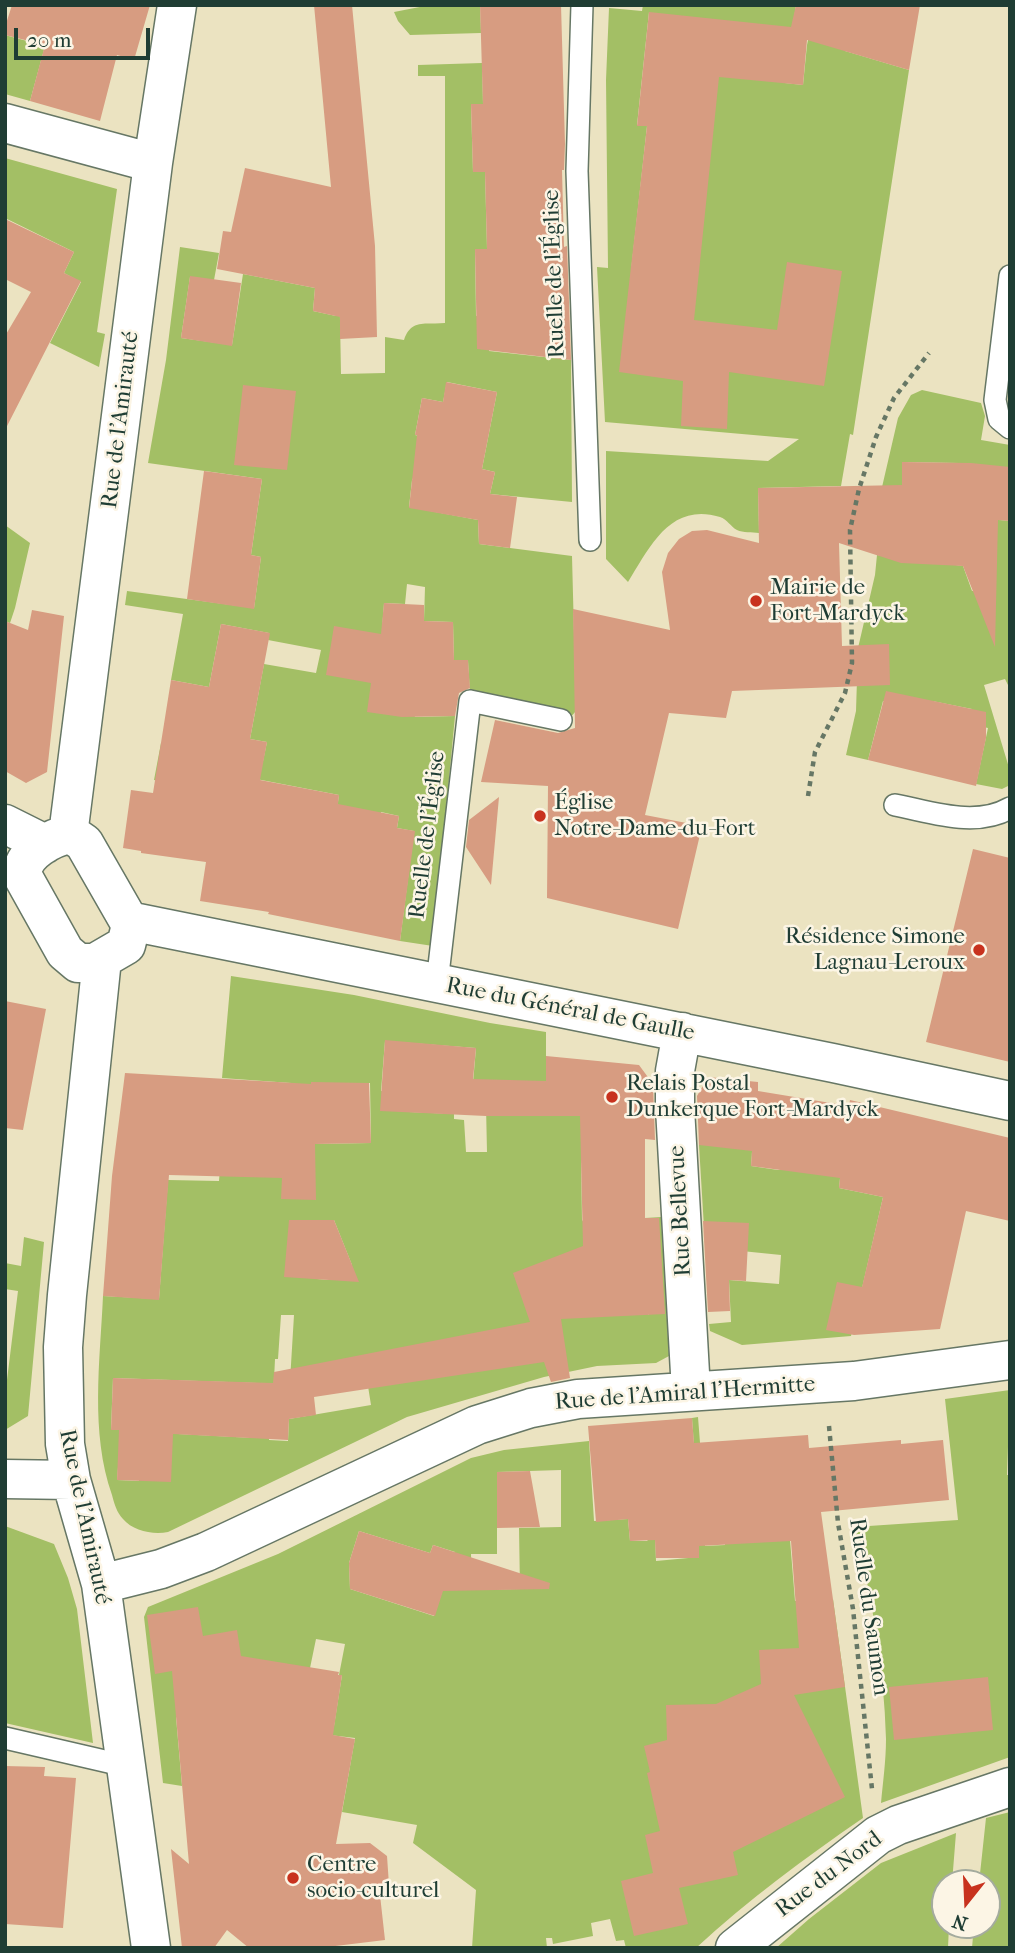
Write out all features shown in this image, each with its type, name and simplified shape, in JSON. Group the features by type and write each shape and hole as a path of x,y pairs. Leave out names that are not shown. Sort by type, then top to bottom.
{"street":[{"name":"Rue de l'Amirauté","path":"57,840 177,5"},
{"path":"5,123 153,163"},
{"path":"5,824 57,840"},
{"path":"75,836 84,843 129,921 130,936 127,944 102,959 83,964 69,957 24,879 22,870 26,861 32,853 57,840 75,836"},
{"name":"Rue du Général de Gaulle","path":"129,921 1010,1101"},
{"name":"Rue de l'Amirauté","path":"102,959 63,1347 64,1432 71,1480 101,1584 150,1948"},
{"name":"Rue Bellevue","path":"682,1032 675,1071 675,1108 691,1391"},
{"name":"Rue de l'Amiral l'Hermitte","path":"101,1584 161,1569 230,1542 477,1425 505,1415 567,1401 825,1384 1010,1360"},
{"path":"5,1479 71,1480"},
{"name":"Rue du Nord","path":"735,1948 878,1835 898,1825 1010,1787"}],"lane":[{"name":"Ruelle de l'Église","path":"582,5 577,171 590,540"},
{"path":"1010,276 995,400 999,419 1010,428"},
{"name":"Ruelle de l'Église","path":"437,983 470,701 561,720"},
{"path":"895,806 968,818 991,815 1010,808"},
{"path":"5,1738 126,1766"}],"path":[{"path":"808,796 815,752 845,693 852,663 850,530 859,489 876,437 894,398 929,353"},
{"name":"Ruelle du Saumon","path":"825,1384 838,1523 853,1609 878,1835"}],"green space":[{"path":"430,5 480,5 481,33 410,35 394,12"},
{"path":"643,5 796,5 785,83 803,85 814,12 845,51 909,70 853,435 850,434 841,486 758,488 759,533 737,530 720,517 703,514 688,516 675,522 654,542 628,582 606,559 606,451 768,461 799,439 605,422 597,267 608,268 606,80 609,8 642,11","holes":["649,12 698,279 631,271 647,126 637,125"]},
{"path":"5,35 45,46 30,101 5,94"},
{"path":"482,63 483,104 471,105 473,172 485,172 487,249 475,249 476,316 489,315 489,351 571,360 572,502 490,494 495,472 482,469 497,392 447,382 443,402 422,398 415,435 436,440 412,480 409,507 478,520 479,544 572,556 576,711 569,719 470,694 468,661 454,660 453,622 424,621 425,587 407,584 405,604 384,603 382,630 415,717 455,716 433,946 400,941 414,831 397,828 399,816 381,812 379,824 336,816 339,795 251,778 247,798 154,780 161,743 263,761 267,742 250,739 264,664 316,673 321,650 268,640 269,633 221,624 209,687 171,680 183,614 125,605 127,591 254,608 261,557 251,555 262,479 148,463 166,360 180,247 219,253 214,280 190,277 181,338 232,345 243,274 315,288 313,311 336,316 339,267 341,374 385,373 385,337 404,340 415,325 445,323 445,76 418,76 418,65"},
{"path":"5,158 117,189 97,332 105,334 99,367 50,343 81,282 64,273 74,252 5,218"},
{"path":"922,390 981,403 985,416 981,440 1010,445 1010,467 1004,467 999,520 1010,521 1010,689 1005,679 984,685 1010,771 1010,785 1002,789 976,784 988,728 969,724 972,709 932,701 929,711 883,701 868,760 846,755 856,711 858,648 877,555 963,566 972,591 996,592 959,512 958,463 902,462 902,512 870,539 898,418 911,395"},
{"path":"5,525 30,543 10,623 5,621"},
{"path":"231,976 354,995 546,1032 546,1081 522,1081 599,1115 581,1159 582,1220 649,1315 645,1218 661,1217 669,1356 656,1363 597,1366 544,1377 407,1417 168,1532 156,1533 132,1527 116,1508 101,1447 98,1397 103,1296 159,1299 168,1180 219,1181 220,1168 291,1083 222,1078","holes":["385,1041 476,1048 471,1106 486,1106 487,1152 466,1152 464,1120 454,1119 454,1114 409,1112 409,1094 381,1091","312,1083 370,1083 371,1143 312,1144","317,1220 334,1220 352,1265 329,1280 317,1279","281,1315 294,1315 290,1381 274,1380 275,1359 278,1359","113,1378 257,1383 254,1438 140,1432 139,1481 117,1480 121,1430 111,1429","367,1380 371,1405 289,1419 288,1441 269,1440 271,1385"]},
{"path":"753,1138 751,1166 778,1170 842,1159 839,1188 883,1197 851,1336 742,1345 710,1331 709,1324 731,1322 729,1280 779,1284 781,1255 722,1249 707,1277 699,1145"},
{"path":"24,1237 44,1242 28,1416 5,1430 5,1396 18,1291 5,1289 5,1263 21,1266"},
{"path":"1010,1390 1007,1475 1010,1475 1010,1757 881,1803 886,1739 883,1685 872,1605 854,1527 958,1520 945,1399"},
{"path":"698,1417 705,1507 702,1508 705,1546 725,1545 722,1506 787,1503 795,1601 833,1599 863,1818 777,1880 696,1948 626,1948 624,1940 616,1941 610,1919 591,1923 593,1936 553,1944 552,1938 546,1938 547,1948 472,1948 476,1890 413,1843 417,1825 342,1812 355,1738 176,1717 182,1786 163,1783 144,1617 148,1607 278,1554 471,1458 504,1450 589,1441 594,1521 628,1519 630,1541 647,1541 655,1532 697,1486 692,1418","holes":["561,1470 561,1527 519,1528 520,1589 472,1590 471,1554 497,1554 497,1472","698,1508 699,1557 656,1561 655,1532","359,1531 430,1553 433,1545 455,1552 434,1616 350,1589 349,1563","316,1639 345,1644 334,1726 310,1668"]},
{"path":"5,1526 54,1544 68,1578 77,1609 93,1743 5,1723"},
{"path":"1010,1812 1010,1948 972,1948 973,1939 1001,1939 1001,1869 981,1869 986,1818"},
{"path":"956,1833 953,1869 931,1869 931,1939 948,1939 948,1948 776,1948 809,1919 881,1863"}],"building":[{"path":"12,5 150,5 134,60 117,55 100,121 30,101 45,45 5,35"},
{"path":"314,5 352,5 375,246 377,337 340,339 340,317 313,311 315,288 217,269 223,231 231,232 245,168 331,187"},
{"path":"480,5 561,5 565,144 562,170 564,247 567,246 571,360 477,349 475,249 487,249 485,172 473,172 471,104 483,104"},
{"path":"796,5 920,5 909,70 807,40 803,85 719,77 694,320 777,330 787,262 842,271 824,386 729,372 727,429 681,426 683,381 619,372 647,126 637,126 649,12 791,27"},
{"path":"5,219 74,252 64,273 81,281 5,430 5,336 31,292 5,279"},
{"path":"190,276 241,283 232,346 181,338"},
{"path":"446,382 497,392 482,469 495,472 490,494 517,497 510,548 479,544 478,520 409,508 415,435 422,398 443,402"},
{"path":"243,385 296,391 287,470 234,465"},
{"path":"902,462 971,463 1010,467 1010,521 998,520 995,647 963,566 901,563 839,543 842,646 889,644 890,685 732,691 726,718 669,713 645,815 702,826 678,929 547,898 548,786 481,782 495,720 558,733 575,728 573,609 670,630 662,572 668,553 679,539 692,531 707,530 759,543 758,488 902,485"},
{"path":"204,471 262,479 251,555 261,557 254,609 187,599"},
{"path":"384,603 424,605 424,621 453,622 454,660 468,660 470,688 459,693 455,716 402,717 367,712 371,683 326,675 334,626 381,634"},
{"path":"32,610 64,616 47,772 26,783 5,771 5,621 28,630"},
{"path":"221,624 270,633 250,739 267,742 260,780 339,795 338,804 399,816 397,828 415,831 400,941 268,914 269,912 200,901 206,862 123,848 131,790 153,793 171,680 209,687"},
{"path":"886,691 986,712 986,738 976,786 868,760"},
{"path":"499,797 491,885 466,847 469,820"},
{"name":"Résidence Simone Lagnau-Leroux","path":"973,849 1010,858 1010,1062 926,1042"},
{"path":"5,1001 46,1009 23,1130 5,1128"},
{"path":"385,1040 476,1048 473,1079 546,1081 546,1056 639,1065 653,1084 655,1140 645,1139 645,1218 659,1218 665,1314 561,1319 570,1378 551,1382 544,1362 314,1397 316,1415 289,1419 288,1440 173,1434 171,1482 117,1480 119,1430 111,1430 113,1378 273,1383 274,1372 530,1322 513,1273 583,1246 580,1116 486,1116 380,1111"},
{"path":"125,1073 311,1084 369,1083 371,1143 315,1144 316,1200 281,1199 282,1178 169,1175 159,1300 103,1296 112,1176"},
{"path":"708,1077 758,1082 758,1091 849,1106 850,1100 1010,1138 1010,1221 966,1211 940,1329 854,1335 826,1330 837,1282 862,1287 883,1197 839,1188 840,1178 751,1166 752,1151 699,1145 697,1096"},
{"path":"289,1220 334,1220 359,1282 284,1277"},
{"path":"703,1221 749,1223 746,1281 729,1280 730,1311 708,1312"},
{"path":"692,1418 694,1443 808,1435 809,1448 901,1440 901,1444 943,1440 949,1500 821,1512 845,1687 794,1695 845,1797 733,1852 738,1875 679,1888 688,1924 634,1936 621,1881 653,1873 645,1835 660,1831 644,1746 667,1740 666,1705 716,1704 761,1684 759,1650 799,1648 791,1541 699,1546 699,1558 656,1558 655,1540 630,1541 628,1519 596,1522 588,1426"},
{"path":"530,1471 540,1527 497,1528 497,1472"},
{"path":"359,1531 430,1553 433,1545 550,1583 549,1589 443,1591 435,1616 350,1589 349,1563"},
{"path":"198,1607 203,1636 237,1630 241,1656 339,1672 338,1675 342,1675 333,1735 355,1739 336,1844 370,1843 387,1856 389,1885 380,1895 385,1940 319,1948 249,1948 227,1930 214,1948 182,1948 171,1849 189,1864 172,1671 155,1674 147,1615"},
{"path":"988,1677 993,1730 894,1740 889,1687"},
{"path":"5,1766 45,1767 44,1776 76,1778 63,1928 5,1924"}],"place":[{"name":"Mairie de Fort-Mardyck","path":"756,601"},
{"name":"Église Notre-Dame-du-Fort","path":"540,816"},
{"name":"Résidence Simone Lagnau-Leroux","path":"979,950"},
{"name":"Relais Postal Dunkerque Fort-Mardyck","path":"612,1097"},
{"name":"Centre socio-culturel","path":"293,1878"}]}
